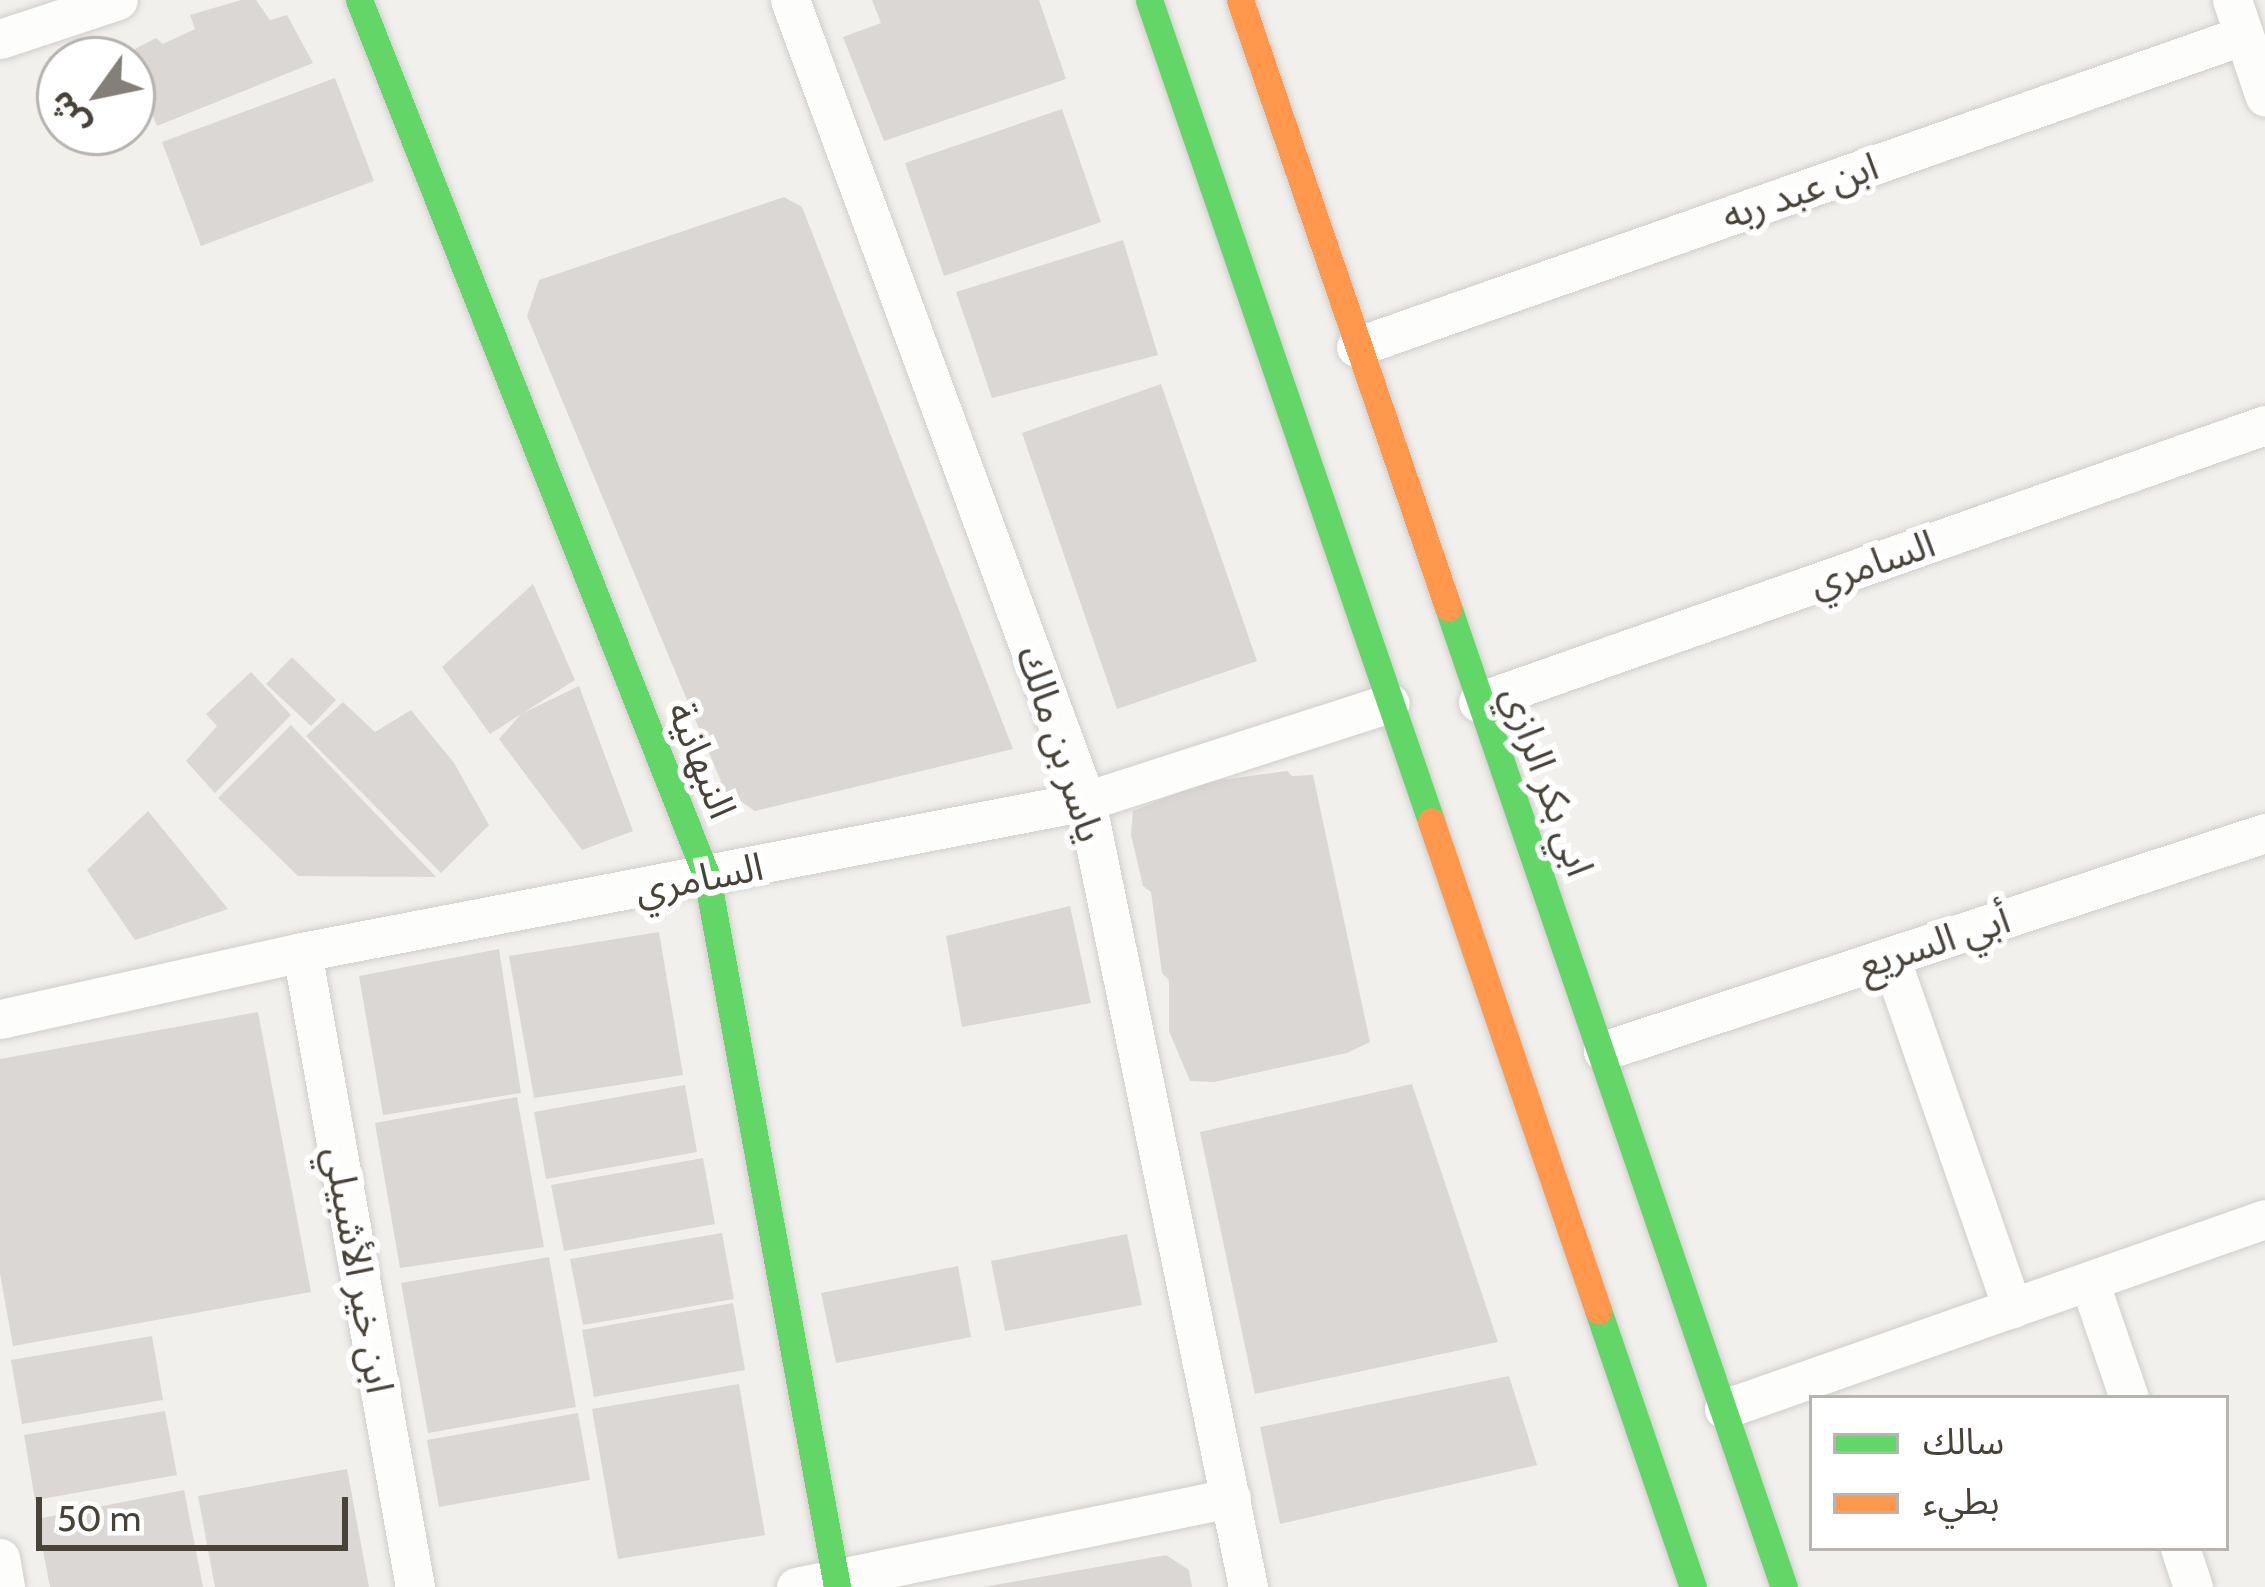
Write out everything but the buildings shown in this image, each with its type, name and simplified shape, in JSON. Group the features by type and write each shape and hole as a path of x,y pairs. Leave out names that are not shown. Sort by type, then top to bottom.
{"street":[{"path":"0,39 118,0"},
{"name":"النبهانية","path":"359,0 707,877 836,1583"},
{"name":"ياسر بن مالك","path":"790,0 1086,801 1248,1587"},
{"path":"1149,0 1693,1587"},
{"name":"ابي بكر الرازي","path":"1240,0 1784,1587"},
{"path":"2238,18 2265,97"},
{"name":"ابن عبد ربه","path":"1356,347 2238,18"},
{"name":"السامري","path":"1478,702 2265,425"},
{"name":"السامري","path":"0,1019 302,952 1086,801 1390,704"},
{"name":"أبي السريع","path":"1603,1051 2265,833"},
{"name":"ابن خير الأشبيلي","path":"302,952 415,1587"},
{"path":"1890,956 2012,1308"},
{"path":"1724,1409 2265,1219"},
{"path":"2089,1281 2128,1395"},
{"path":"796,1587 836,1583 1231,1498"},
{"path":"2181,1551 2193,1587"},
{"path":"0,1558 5,1587"}],"traffic: fast":[{"path":"359,0 707,877 837,1587"},
{"path":"1149,0 1431,821"},
{"path":"1448,607 1784,1587"},
{"path":"1598,1310 1693,1587"}],"traffic: slow":[{"path":"1240,0 1448,607"},
{"path":"1431,821 1598,1310"}]}
